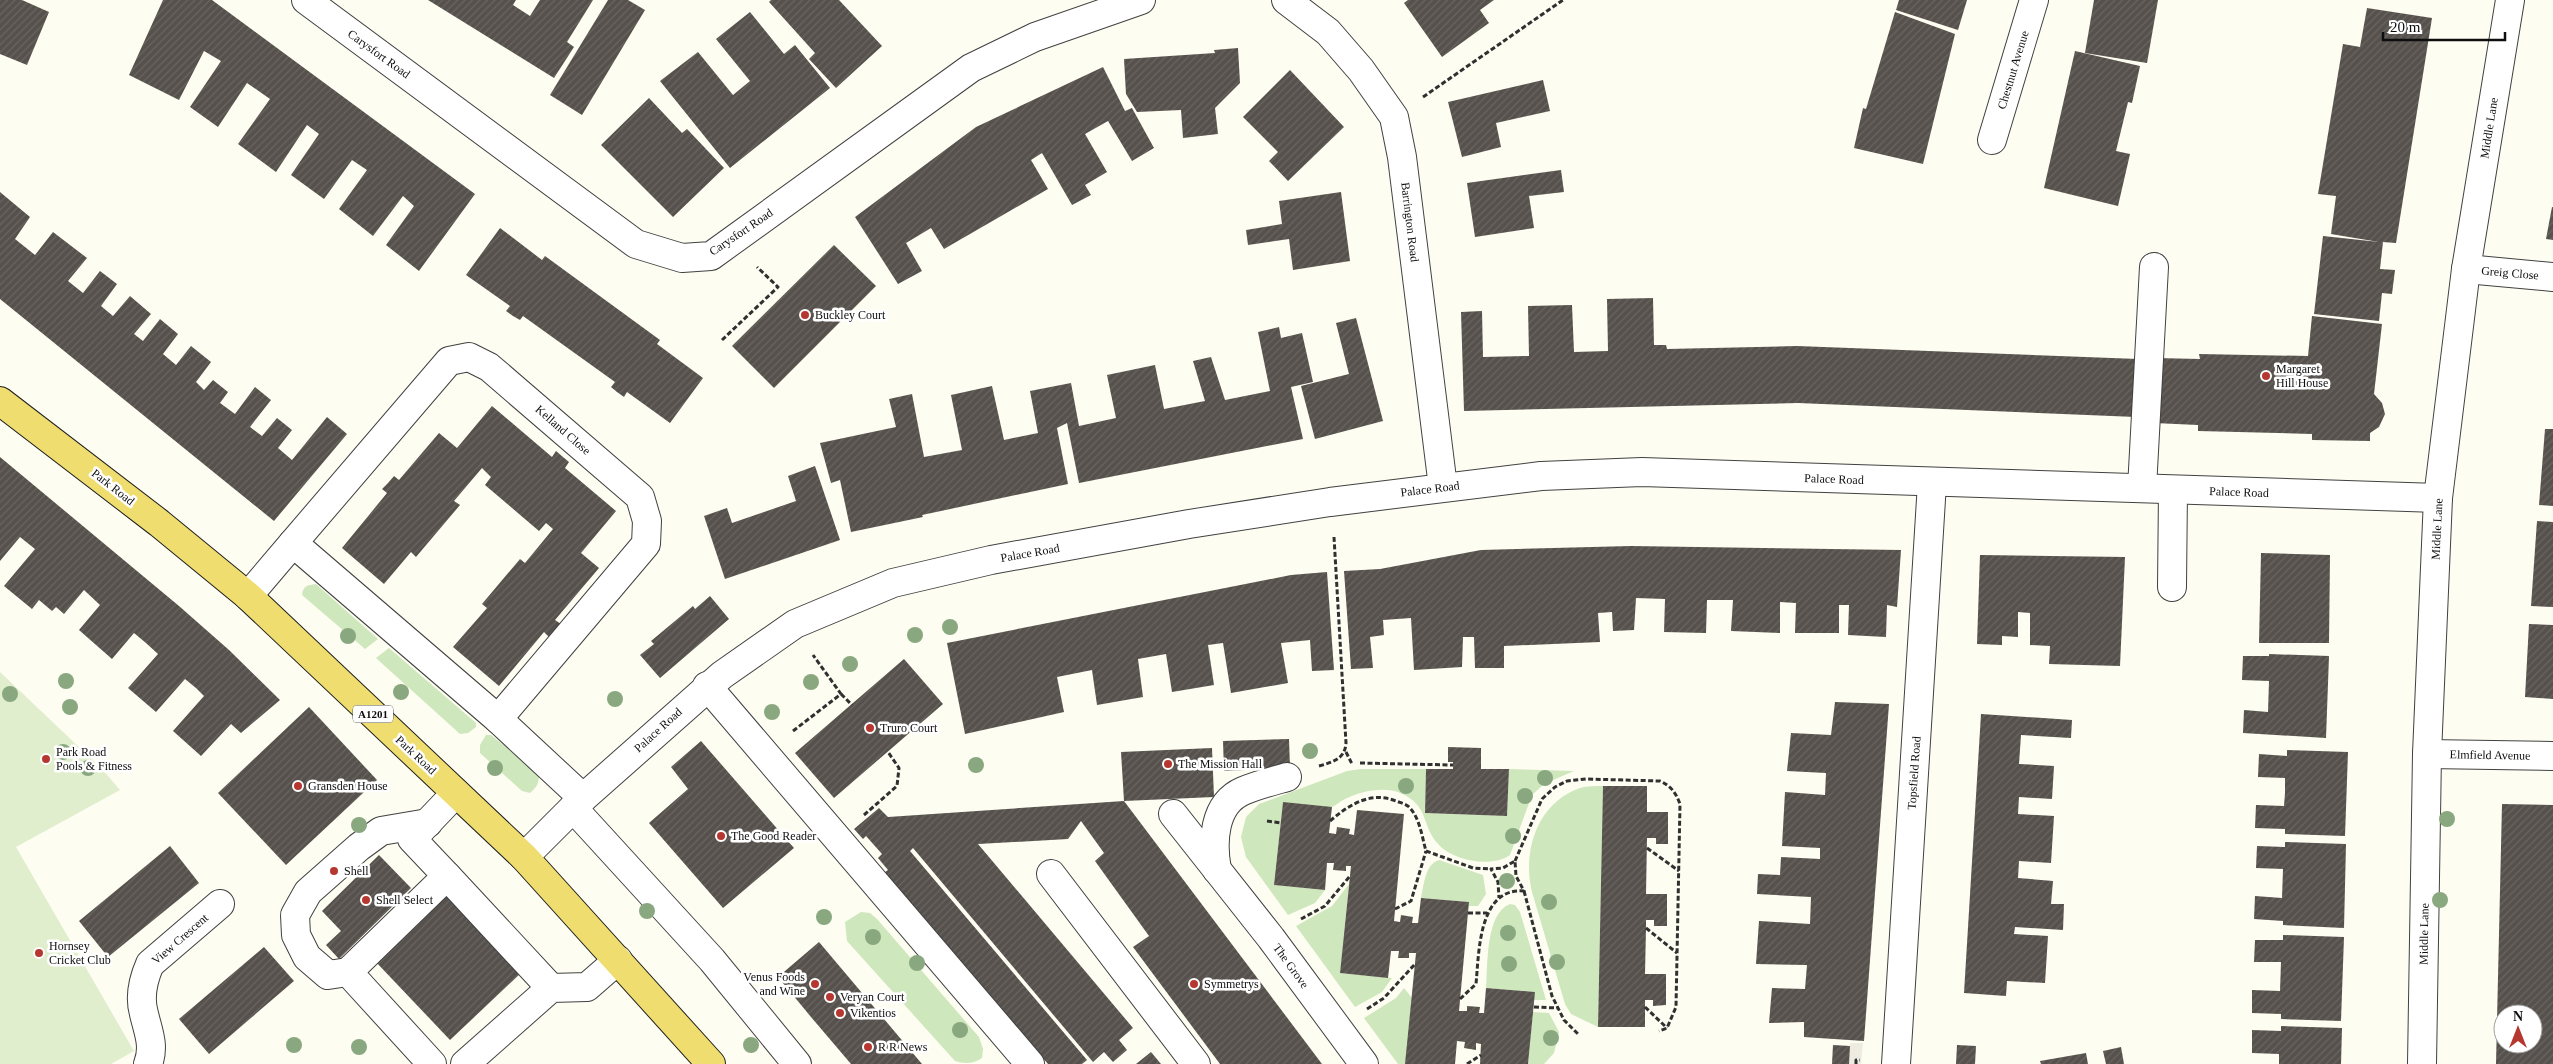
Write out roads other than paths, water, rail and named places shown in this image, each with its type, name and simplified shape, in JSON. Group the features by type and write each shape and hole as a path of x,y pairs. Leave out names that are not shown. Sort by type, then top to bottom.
{"main road":[{"name":"Park Road","path":"0,401 159,523 248,596 524,857 711,1064"}],"street":[{"name":"Carysfort Road","path":"306,0 636,244 682,258 711,256 971,68 1035,37 1141,0"},
{"name":"Barrington Road","path":"1286,0 1328,32 1361,70 1394,117 1402,157 1443,487"},
{"name":"Chestnut Avenue","path":"1992,140 2034,0"},
{"name":"Middle Lane","path":"2422,1064 2427,754 2438,498 2466,268 2510,0"},
{"path":"2142,488 2154,266"},
{"name":"Greig Close","path":"2466,268 2553,277"},
{"name":"Kelland Close","path":"248,596 449,360 468,357 489,367 640,497 647,521 646,544 498,719"},
{"name":"Palace Road","path":"524,857 578,803 707,686 795,624 893,583 991,560 1189,524 1330,502 1541,476 1642,472 2438,498"},
{"name":"Topsfield Road","path":"1896,1064 1932,482"},
{"path":"2172,587 2173,490"},
{"path":"293,542 498,719 578,803 712,960 797,1064"},
{"path":"707,686 1030,1064"},
{"name":"Elmfield Avenue","path":"2427,754 2553,756"},
{"path":"1217,870 1214,840 1217,825 1230,799 1242,791 1288,777"},
{"path":"456,793 412,839 551,988"},
{"name":"The Grove","path":"1173,814 1364,1064"},
{"path":"428,823 382,832 308,892 295,915 296,935 307,957 328,975 348,972 447,876"},
{"path":"1051,874 1196,1064"},
{"name":"View Crescent","path":"148,1064 152,1055 150,1032 143,1013 142,994 144,977 150,964 220,904"},
{"path":"466,1064 551,988 586,987 618,960"},
{"path":"348,972 432,1064"}],"place":[{"name":"Buckley Court","path":"805,315"},
{"name":"Margaret Hill House","path":"2266,376"},
{"name":"Truro Court","path":"870,728"},
{"name":"Park Road Pools & Fitness","path":"46,759"},
{"name":"The Mission Hall","path":"1168,764"},
{"name":"Gransden House","path":"298,786"},
{"name":"The Good Reader","path":"721,836"},
{"name":"Shell","path":"334,871"},
{"name":"Shell Select","path":"366,900"},
{"name":"Hornsey Cricket Club","path":"39,953"},
{"name":"Venus Foods and Wine","path":"815,984"},
{"name":"Symmetrys","path":"1194,984"},
{"name":"Veryan Court","path":"830,997"},
{"name":"Vikentios","path":"840,1013"},
{"name":"R R News","path":"868,1047"}]}
